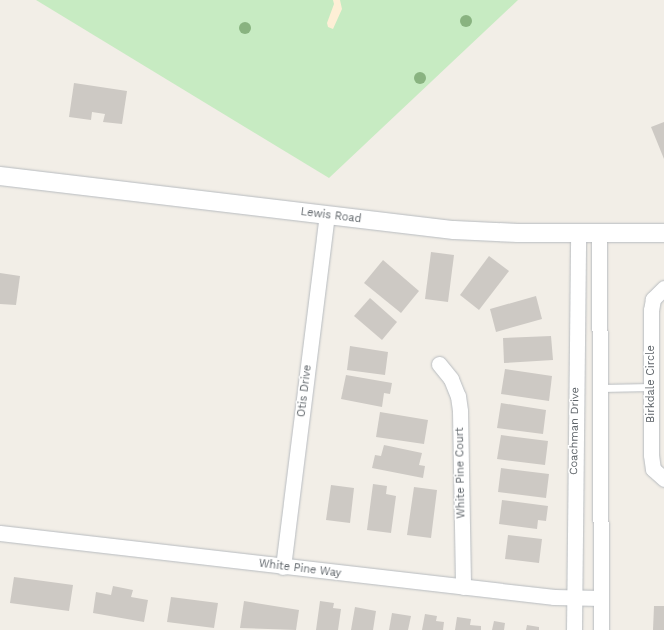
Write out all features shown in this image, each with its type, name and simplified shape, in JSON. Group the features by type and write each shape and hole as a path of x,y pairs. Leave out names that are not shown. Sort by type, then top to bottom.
{"street":[{"name":"Lewis Road","path":"0,176 454,230 578,233 664,233"},
{"name":"Otis Drive","path":"284,567 327,215"},
{"name":"Coachman Drive","path":"574,630 573,599 578,233"},
{"path":"599,233 601,388 601,630"},
{"name":"Birkdale Circle","path":"664,288 653,299 651,310 653,468 664,479"},
{"name":"White Pine Court","path":"439,364 451,379 458,396 460,411 463,587"},
{"name":"White Pine Way","path":"0,533 284,567 573,599 601,598"}],"lane":[{"path":"601,388 651,387"}],"green space":[{"path":"36,0 518,0 329,178"}],"sand":[{"path":"333,0 340,0 342,9 333,29 328,27 327,23 334,4"}],"building":[{"path":"74,83 127,91 122,124 103,122 105,114 92,112 91,120 69,117"},
{"path":"664,122 664,159 651,127"},
{"path":"431,252 454,255 448,302 425,299"},
{"path":"489,256 509,271 479,310 460,295"},
{"path":"383,260 419,291 401,313 364,283"},
{"path":"0,273 20,276 16,305 0,304"},
{"path":"536,296 542,319 496,332 490,309"},
{"path":"370,298 397,322 382,340 354,316"},
{"path":"551,336 553,360 504,363 503,338"},
{"path":"350,346 388,352 385,375 347,370"},
{"path":"505,369 552,376 549,401 501,394"},
{"path":"346,375 392,383 390,394 384,393 382,407 341,399"},
{"path":"501,403 546,410 543,434 497,428"},
{"path":"380,412 428,420 424,444 376,437"},
{"path":"501,435 548,441 545,465 497,459"},
{"path":"384,445 422,453 419,465 425,466 423,478 372,468 375,455 381,456"},
{"path":"501,468 549,474 546,498 498,492"},
{"path":"373,484 387,486 386,494 396,496 391,533 367,530"},
{"path":"331,485 354,488 350,523 326,520"},
{"path":"414,487 437,490 431,538 407,535"},
{"path":"502,500 548,506 546,521 538,520 537,529 499,524"},
{"path":"508,535 542,539 539,563 505,559"},
{"path":"14,577 73,585 69,611 10,603"},
{"path":"113,586 133,590 131,597 148,600 144,622 93,613 96,592 111,595"},
{"path":"171,597 218,603 214,628 167,622"},
{"path":"244,601 299,610 296,630 240,628"},
{"path":"320,601 334,603 333,608 341,609 338,630 316,630"},
{"path":"654,606 664,606 664,630 653,630"},
{"path":"355,607 376,611 373,630 351,630"},
{"path":"392,613 411,616 408,630 389,630"},
{"path":"425,614 437,616 436,621 444,622 443,630 422,630"},
{"path":"457,617 471,619 470,625 481,626 481,630 455,630"},
{"path":"494,621 505,623 504,630 492,630"},
{"path":"527,625 539,627 539,630 526,630"}]}
